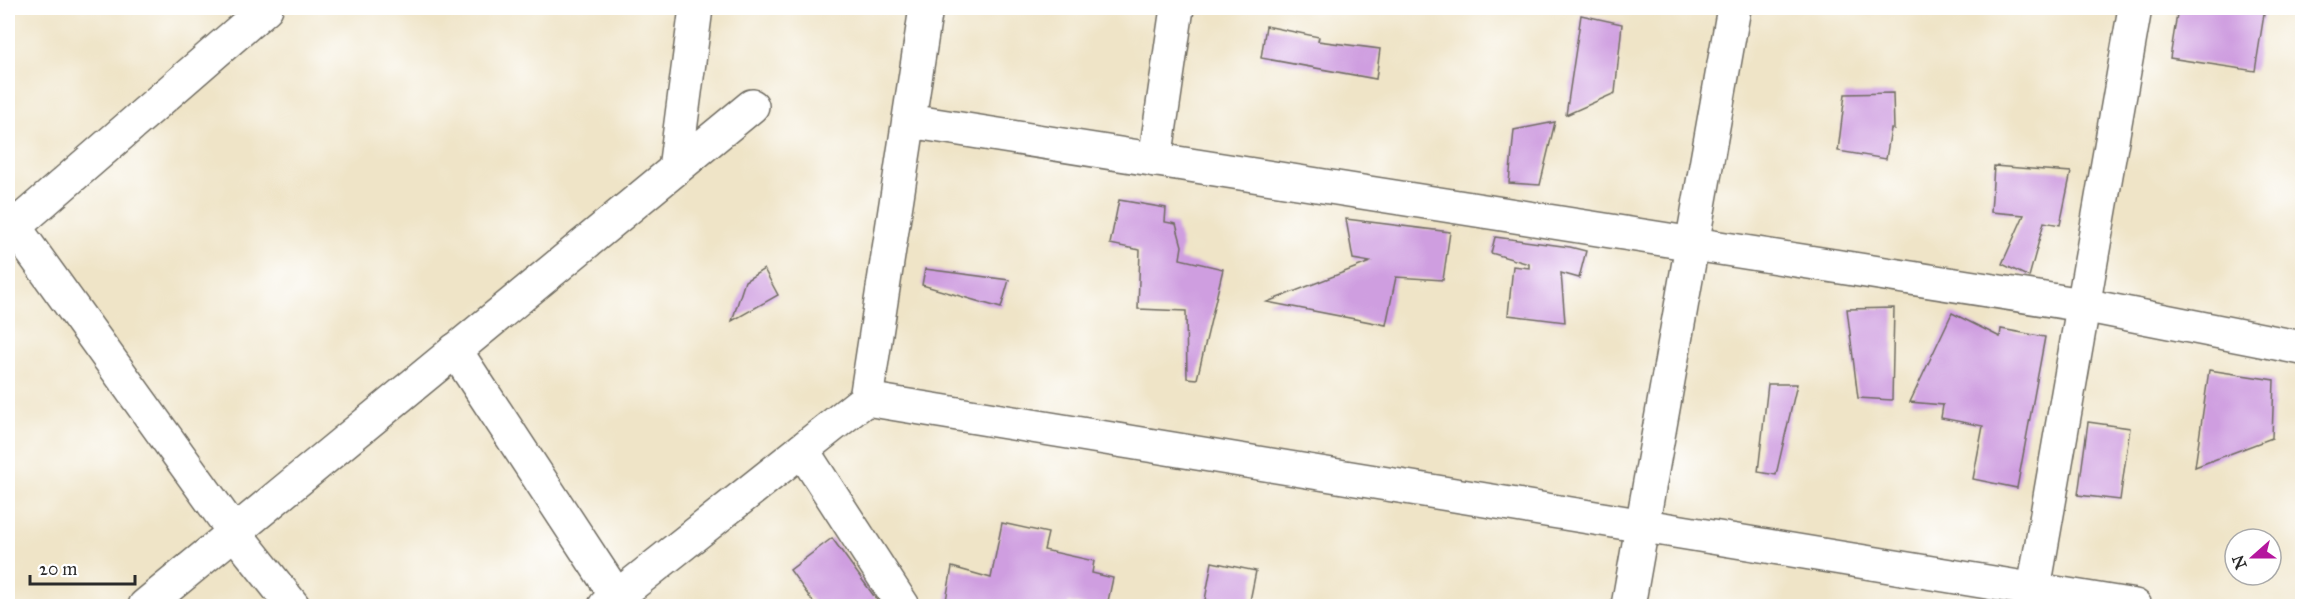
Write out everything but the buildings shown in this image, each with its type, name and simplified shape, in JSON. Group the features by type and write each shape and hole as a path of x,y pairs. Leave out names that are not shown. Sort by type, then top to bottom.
{"street":[{"path":"266,8 11,223 234,532 293,606"},
{"path":"675,169 696,8"},
{"path":"455,350 615,603 866,399 926,8"},
{"path":"1155,160 1177,8"},
{"path":"1628,606 1734,8"},
{"path":"2033,598 2134,8"},
{"path":"145,606 752,106"},
{"path":"909,121 2083,305 2302,348"},
{"path":"866,399 1642,526 2033,598 2135,606"},
{"path":"802,450 903,606"}]}
